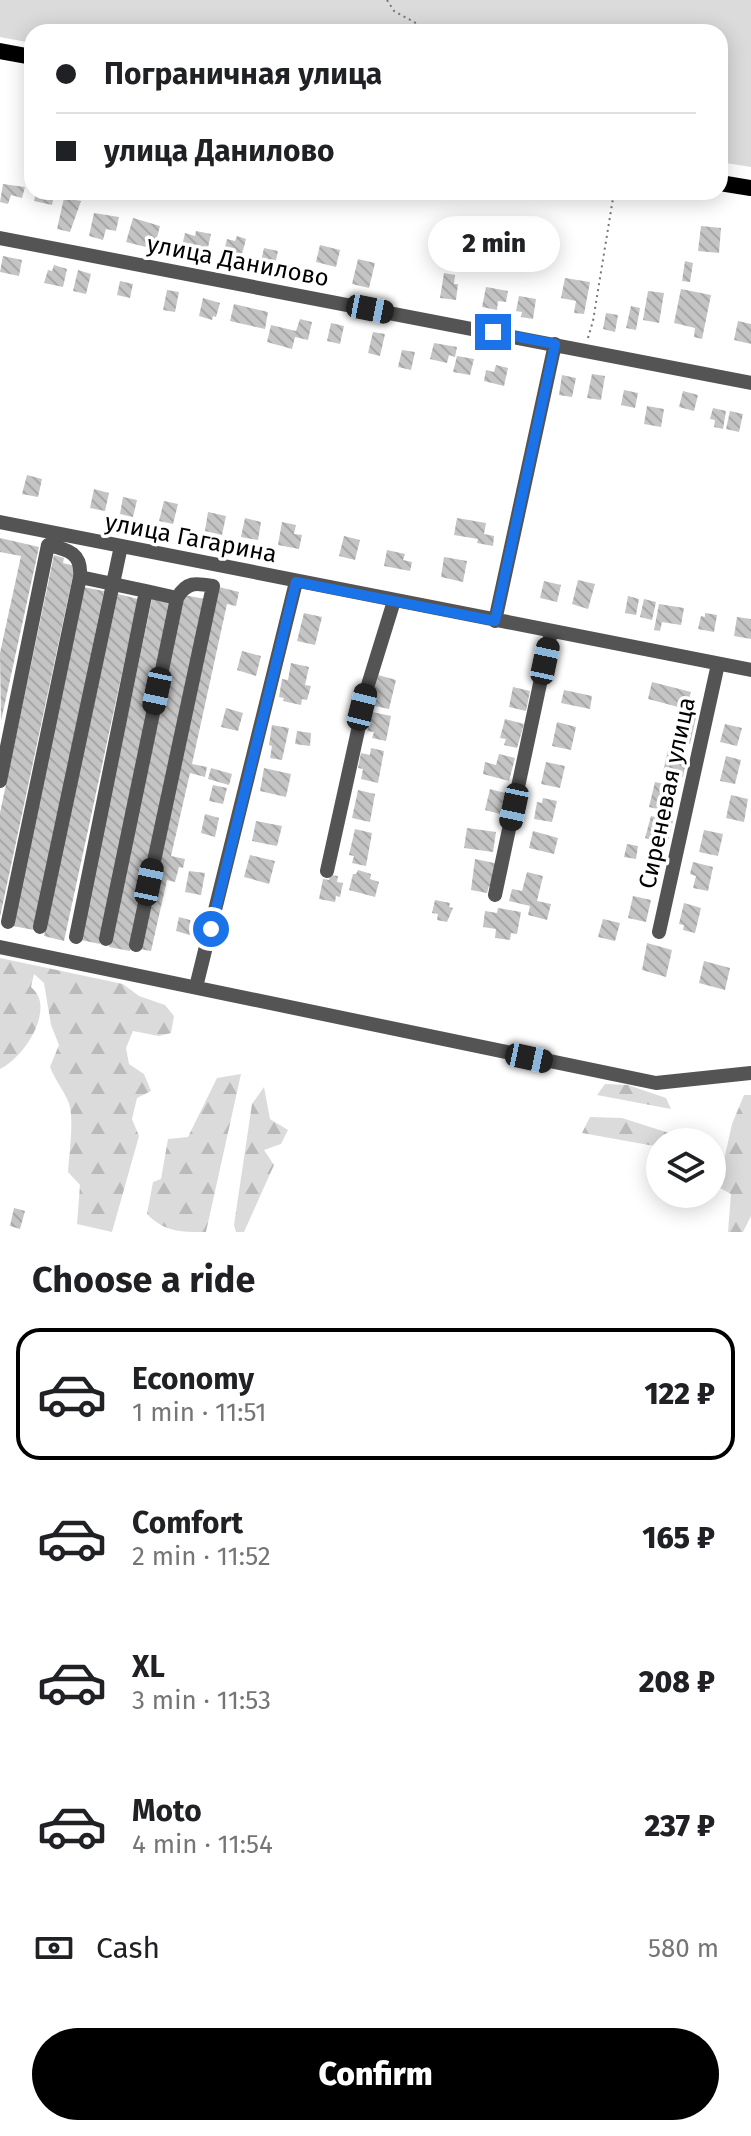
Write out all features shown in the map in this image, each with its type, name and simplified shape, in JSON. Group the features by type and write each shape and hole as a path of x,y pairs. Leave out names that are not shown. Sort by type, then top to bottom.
{"main road":[{"path":"0,51 24,56"},
{"path":"728,184 751,188"}],"street":[{"name":"улица Данилово","path":"0,238 751,383"},
{"path":"495,621 555,344"},
{"name":"улица Гагарина","path":"0,522 751,670"},
{"path":"0,781 48,545 71,551 78,557 80,577 8,922"},
{"path":"40,927 121,546"},
{"path":"80,577 177,598"},
{"path":"196,987 296,582"},
{"path":"106,939 177,598 188,584 213,586 136,945"},
{"path":"76,937 146,591"},
{"path":"327,871 368,685 394,601"},
{"path":"495,895 551,632"},
{"name":"Сиреневая улица","path":"659,932 718,664"},
{"path":"0,947 656,1083 751,1073"}],"path":[{"path":"387,0 394,11 418,24"},
{"path":"583,350 593,321 613,200"}],"green space":[{"path":"0,0 751,0 751,167 728,163 728,24 24,24 24,42 0,37"},
{"path":"0,958 123,984 139,996 165,1005 174,1016 171,1033 159,1036 133,1031 126,1048 129,1064 144,1074 151,1091 137,1098 132,1119 139,1136 112,1232 77,1224 80,1185 68,1172 70,1108 50,1067 59,1045 51,1025 44,983 34,974 31,987 38,996 40,1008 36,1028 24,1048 0,1069"},
{"path":"241,1074 206,1232 166,1228 147,1214 153,1182 161,1179 168,1139 188,1137 217,1078"},
{"path":"605,1084 628,1085 666,1098 671,1109 597,1095"},
{"path":"264,1087 270,1119 288,1130 281,1144 264,1150 274,1165 244,1232 236,1232 234,1225 252,1104"},
{"path":"744,1095 751,1095 751,1216 743,1232 728,1232 731,1194 726,1191 726,1151 732,1124"},
{"path":"590,1117 622,1118 653,1128 646,1128 646,1144 582,1133"}],"building":[{"path":"3,184 24,187 22,198 11,195 8,204 0,202"},
{"path":"34,200 53,200 52,205"},
{"path":"64,200 81,201 70,232 57,229"},
{"path":"94,213 119,217 116,231 106,229 103,240 89,236"},
{"path":"133,218 160,226 154,249 126,242"},
{"path":"701,226 721,228 719,253 698,251"},
{"path":"196,231 211,234 206,256 181,251 185,233 195,236"},
{"path":"237,236 246,239 240,262 222,258 227,239 235,241"},
{"path":"320,245 340,250 336,267 316,262"},
{"path":"264,248 278,251 274,269 260,266"},
{"path":"3,256 22,260 19,276 0,272"},
{"path":"358,259 375,263 369,288 352,284"},
{"path":"685,261 693,263 690,282 682,281"},
{"path":"54,265 67,269 63,287 44,283 48,270 52,271"},
{"path":"78,270 91,274 86,294 73,291"},
{"path":"444,273 455,275 454,284 458,284 456,300 440,298"},
{"path":"565,278 590,282 584,314 574,313 576,301 561,298"},
{"path":"120,281 133,284 130,298 117,295"},
{"path":"486,287 508,291 506,302 498,301 497,310 482,307"},
{"path":"681,289 711,295 702,339 694,337 695,328 674,323"},
{"path":"167,290 179,292 175,312 163,310"},
{"path":"648,291 664,293 659,323 643,320"},
{"path":"519,296 536,299 533,319 521,317 522,312 516,311"},
{"path":"203,298 220,303 212,320 199,316"},
{"path":"234,304 268,312 265,329 230,321"},
{"path":"631,306 640,308 636,330 626,328"},
{"path":"606,313 618,315 615,332 603,329"},
{"path":"300,319 312,322 308,340 295,337 292,349 267,342 271,325 296,331"},
{"path":"738,321 751,324 751,344 734,340"},
{"path":"331,323 344,326 340,344 327,341"},
{"path":"373,332 385,334 380,356 368,353"},
{"path":"434,343 457,347 455,357 449,355 447,363 430,359"},
{"path":"402,350 415,352 411,370 398,367"},
{"path":"457,356 474,359 470,375 453,372"},
{"path":"496,365 508,368 504,386 484,381 486,370 494,372"},
{"path":"592,374 605,376 601,400 587,398"},
{"path":"562,375 576,378 572,397 559,395"},
{"path":"624,390 638,393 635,408 621,405"},
{"path":"683,391 698,395 694,411 679,407"},
{"path":"647,406 664,409 661,427 644,424"},
{"path":"713,408 726,411 723,429 714,427 715,420 710,419"},
{"path":"730,411 743,414 739,432 726,429"},
{"path":"27,475 42,479 38,497 22,494"},
{"path":"94,489 109,493 105,511 90,508"},
{"path":"123,497 137,500 133,517 120,514"},
{"path":"164,501 178,504 173,524 159,521"},
{"path":"208,512 226,516 222,535 205,531"},
{"path":"245,518 261,522 258,540 241,537"},
{"path":"457,518 486,523 484,534 494,536 493,546 477,543 478,539 454,535"},
{"path":"282,522 296,525 294,534 302,535 299,549 278,545"},
{"path":"344,536 360,540 355,560 339,556"},
{"path":"0,538 39,547 1,721 0,653 21,556 0,552"},
{"path":"387,550 405,554 403,560 412,562 410,571 384,566"},
{"path":"54,555 64,558 63,563 75,566 0,917 0,813"},
{"path":"444,557 467,561 463,582 441,577"},
{"path":"578,580 595,584 588,609 572,604"},
{"path":"544,581 561,585 557,602 540,598"},
{"path":"83,587 104,591 34,930 13,926"},
{"path":"219,587 239,592 236,606 227,604 192,764 207,767 205,777 190,773 171,856 185,859 183,868 179,867 175,882 167,880 151,951 139,949"},
{"path":"118,594 138,599 64,941 44,936"},
{"path":"184,595 205,599 130,951 109,947"},
{"path":"628,596 639,599 636,615 625,613"},
{"path":"152,599 170,603 100,944 81,940"},
{"path":"644,599 656,602 652,620 640,617"},
{"path":"659,604 684,608 681,625 662,622 660,631 654,630"},
{"path":"304,613 322,617 315,645 297,641"},
{"path":"705,613 717,615 714,632 698,629 701,616 705,617"},
{"path":"737,617 751,619 751,639 734,636"},
{"path":"242,651 261,656 256,676 237,670"},
{"path":"291,663 309,667 305,685 311,686 307,700 302,699 301,705 279,697 282,679 288,680"},
{"path":"378,675 396,680 389,709 370,705"},
{"path":"652,682 691,692 686,709 648,699"},
{"path":"513,687 530,691 526,711 509,707"},
{"path":"564,690 592,696 590,709 561,703"},
{"path":"226,708 243,713 238,731 221,727"},
{"path":"372,712 391,716 386,741 372,738 374,732 367,731"},
{"path":"680,713 696,717 690,744 673,740"},
{"path":"505,719 524,724 517,748 504,745 506,739 500,738"},
{"path":"557,722 576,727 571,750 552,746"},
{"path":"725,724 742,728 737,746 720,742"},
{"path":"272,725 289,728 282,760 270,758"},
{"path":"297,731 311,733 310,746 295,744"},
{"path":"669,745 679,747 677,753 687,756 683,777 663,772"},
{"path":"371,748 384,751 378,783 361,779 363,769 358,768 361,753 370,755"},
{"path":"499,754 515,758 509,781 483,774 485,762 496,765"},
{"path":"726,756 741,760 735,784 720,781"},
{"path":"546,762 565,766 560,788 541,784"},
{"path":"211,768 232,774 229,785 208,779"},
{"path":"264,768 291,774 286,797 260,791"},
{"path":"655,782 678,787 671,812 649,807"},
{"path":"213,785 227,788 223,804 209,801"},
{"path":"490,789 505,793 500,814 485,810"},
{"path":"358,790 375,794 370,822 352,818"},
{"path":"731,795 748,799 744,822 726,818"},
{"path":"543,798 557,801 552,822 534,819 537,802 542,803"},
{"path":"205,814 219,818 215,837 201,833"},
{"path":"651,816 673,821 667,844 645,838"},
{"path":"256,821 282,826 277,846 252,841"},
{"path":"467,828 496,832 493,852 464,848"},
{"path":"355,829 372,833 366,866 352,863 354,856 349,855"},
{"path":"704,830 723,834 718,856 699,852"},
{"path":"533,831 558,838 554,854 529,848"},
{"path":"627,844 638,846 636,859 624,857"},
{"path":"250,855 275,861 269,884 244,877"},
{"path":"475,859 499,864 494,887 489,886 487,893 471,890"},
{"path":"693,862 713,867 708,891 693,888 696,876 690,874"},
{"path":"358,870 371,874 370,879 379,882 375,897 349,890 353,874"},
{"path":"189,871 205,873 201,895 185,892"},
{"path":"527,872 543,876 537,901 551,904 547,920 528,915 530,906 509,901 512,889 522,891"},
{"path":"330,875 338,876 337,882 343,883 340,897 336,896 335,902 319,899 323,879 329,880"},
{"path":"633,896 651,900 646,922 628,918"},
{"path":"435,900 450,903 449,907 453,908 447,922 437,920 438,914 432,913"},
{"path":"684,903 701,908 695,933 683,930 684,925 679,924"},
{"path":"498,908 521,912 517,934 511,933 510,940 495,938 496,929 483,927 485,911 497,913"},
{"path":"179,917 197,922 193,936 176,931"},
{"path":"603,919 620,923 615,941 598,937"},
{"path":"647,943 672,950 666,977 642,970"},
{"path":"704,961 730,968 725,990 699,983"},
{"path":"14,1208 25,1211 20,1229 10,1226"}],"route":[{"path":"211,929 296,582 495,621 555,344 493,332"}]}
